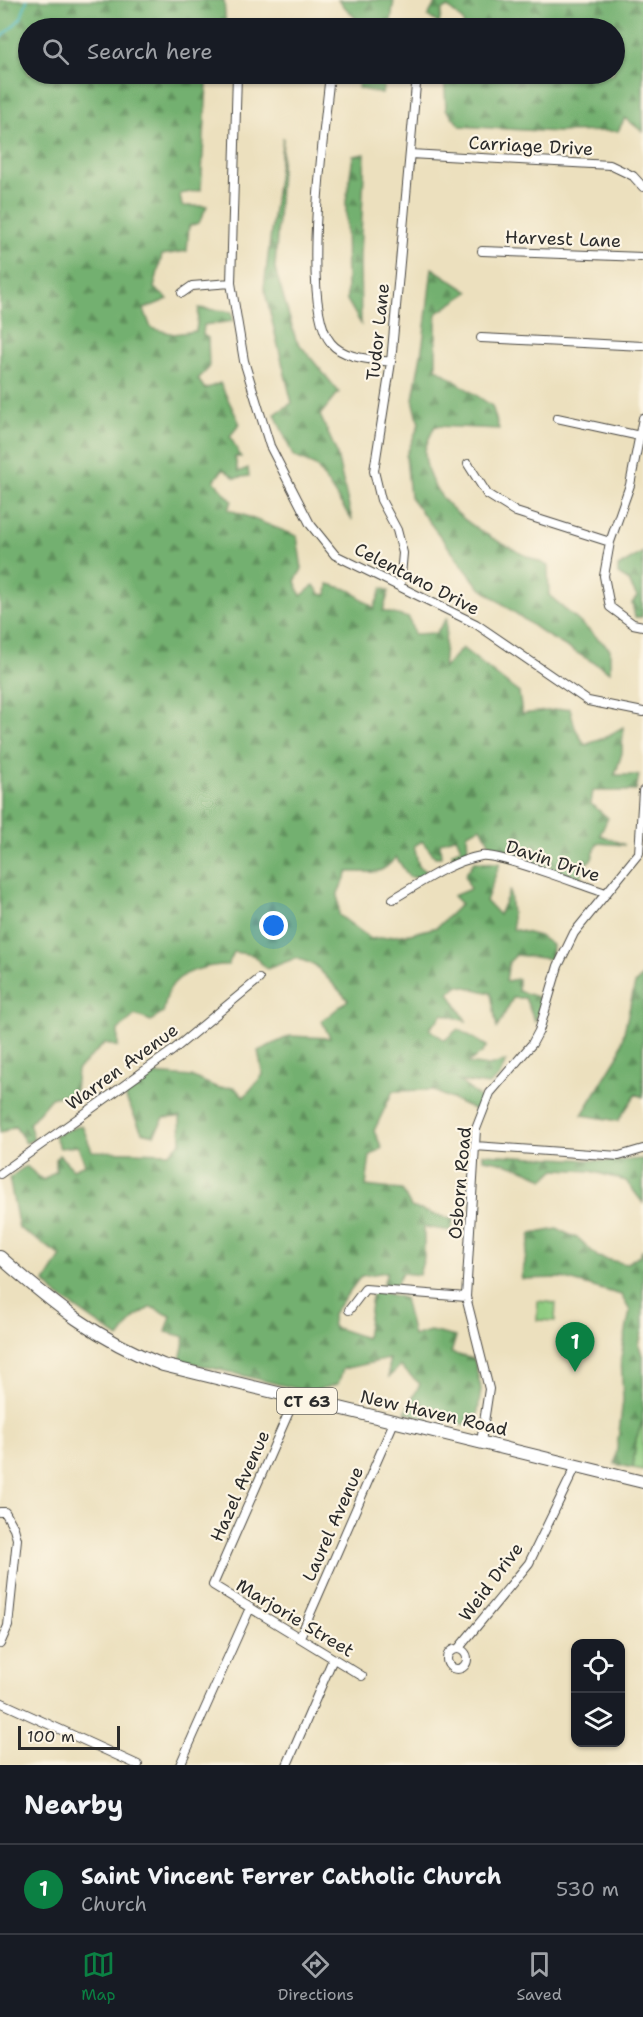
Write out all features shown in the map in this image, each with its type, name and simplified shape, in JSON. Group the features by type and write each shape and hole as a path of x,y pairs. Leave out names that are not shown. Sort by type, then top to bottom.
{"main road":[{"name":"New Haven Road","path":"0,1257 57,1306 90,1330 121,1348 163,1365 643,1482"}],"street":[{"name":"Celentano Drive","path":"237,84 231,283 244,361 270,446 310,524 335,555 476,624 588,701 643,712"},
{"path":"329,84 313,260 318,310 330,343 353,356 391,362"},
{"name":"Tudor Lane","path":"400,587 403,553 397,530 381,501 374,471 391,362 416,84"},
{"name":"Carriage Drive","path":"410,154 610,165 633,176 643,188"},
{"name":"Harvest Lane","path":"482,251 643,257"},
{"path":"182,293 192,286 231,283"},
{"path":"481,338 643,346"},
{"path":"557,418 640,436"},
{"path":"643,418 630,485 610,542 604,576 610,607 633,624 643,626"},
{"path":"468,464 487,494 516,512 610,542"},
{"name":"Osborn Road","path":"481,1442 489,1389 466,1297 476,1129 490,1093 532,1044 539,1031 558,966 574,933 639,853 643,791"},
{"name":"Davin Drive","path":"393,899 448,867 483,855 606,893"},
{"name":"Warren Avenue","path":"0,1174 172,1051 259,979"},
{"path":"475,1146 619,1156 643,1149"},
{"path":"349,1310 365,1289 466,1297"},
{"name":"Hazel Avenue","path":"213,1586 295,1398"},
{"name":"Laurel Avenue","path":"300,1637 394,1422"},
{"name":"Weid Drive","path":"458,1649 529,1563 576,1466"},
{"path":"0,1512 5,1512 17,1539 8,1626 0,1644"},
{"name":"Marjorie Street","path":"213,1586 362,1676"},
{"path":"180,1765 250,1608"},
{"path":"287,1765 333,1659"},
{"path":"0,1702 138,1765"}],"green space":[{"path":"0,0 224,0 225,18 18,18 18,84 207,84 201,190 180,194 182,206 207,206 199,223 189,226 187,251 162,255 154,288 168,299 144,309 151,328 174,334 196,331 199,308 232,312 233,321 204,325 203,335 208,338 209,368 198,379 205,389 220,383 240,424 230,436 241,457 235,457 238,472 248,468 249,476 235,478 223,469 214,481 232,501 228,509 297,536 302,569 295,581 301,596 314,585 320,594 327,595 328,584 350,590 374,608 382,588 389,591 383,611 409,618 414,634 436,633 447,618 443,669 462,648 519,693 522,714 570,708 575,728 585,745 604,738 623,727 622,753 615,775 639,775 636,791 593,791 591,804 608,818 600,835 625,845 597,843 592,859 583,866 581,879 492,848 481,827 467,833 468,853 453,859 452,853 461,848 456,836 440,843 441,857 435,857 422,841 414,846 419,867 426,871 425,878 409,877 396,857 380,871 348,872 338,893 339,915 371,939 410,934 437,927 461,904 453,896 470,889 465,875 474,862 500,863 486,901 499,915 510,890 513,929 539,936 552,945 551,959 516,955 509,962 506,981 518,979 518,991 544,999 535,1022 525,998 513,998 497,1028 491,993 458,985 449,993 466,1021 443,1014 429,1029 445,1040 458,1029 487,1046 482,1053 467,1063 489,1066 506,1061 499,1077 489,1085 459,1081 482,1099 480,1112 432,1090 393,1091 374,1131 382,1148 370,1156 366,1186 402,1190 411,1207 454,1220 451,1231 424,1227 424,1258 419,1275 402,1273 395,1287 383,1285 387,1272 361,1276 332,1315 333,1327 366,1338 373,1290 404,1298 413,1336 430,1331 456,1337 451,1353 474,1359 481,1389 476,1426 453,1423 451,1415 427,1406 428,1420 405,1412 420,1384 400,1366 389,1377 389,1359 343,1369 338,1384 310,1392 180,1360 185,1337 166,1332 171,1316 151,1307 135,1317 119,1338 57,1295 45,1282 61,1256 19,1228 9,1178 26,1166 43,1180 56,1171 56,1159 59,1155 73,1169 85,1164 78,1146 60,1148 54,1135 82,1125 92,1151 169,1153 181,1142 180,1117 164,1118 154,1135 142,1132 123,1092 152,1074 193,1077 218,1088 234,1087 244,1097 263,1075 258,1051 290,1036 330,1038 322,1021 348,1000 315,965 296,958 267,969 253,955 234,952 228,965 212,966 187,974 174,983 169,990 163,1013 151,1021 135,1015 118,1030 118,1047 105,1043 77,1070 75,1092 51,1098 29,1124 34,1139 26,1143 15,1126 0,1133"},
{"path":"338,0 394,0 391,18 355,18"},
{"path":"437,0 643,0 643,132 625,118 618,131 556,132 460,126 446,109 445,84 625,84 625,18 460,18 448,7 442,10 440,18 428,16"},
{"path":"359,84 384,84 382,94 358,88"},
{"path":"283,137 275,269 296,340 339,392 320,415 336,451 352,520 316,466 293,456 275,414 292,403 264,288"},
{"path":"365,154 360,255 361,324 347,300 346,202 353,156"},
{"path":"432,268 469,292 436,314 436,368 492,406 499,429 435,426 425,449 429,473 438,492 452,509 489,536 548,566 549,595 610,649 610,672 546,635 479,587 410,497 406,456 419,424 413,399 423,343"},
{"path":"643,552 642,617 635,617 632,603 637,597 628,580 618,574 618,567"},
{"path":"643,975 643,1097 636,1094 618,1121 582,1115 619,1054 635,984"},
{"path":"483,1154 607,1161 643,1159 643,1203 626,1181 591,1171 556,1169 544,1179 515,1166 483,1159"},
{"path":"557,1229 579,1239 598,1257 626,1264 640,1255 643,1249 643,1328 639,1345 643,1359 643,1420 636,1439 633,1468 615,1464 623,1400 621,1357 630,1311 621,1295 562,1278 521,1279 531,1234"},
{"path":"538,1301 556,1303 555,1321 537,1320"},
{"path":"643,1420 643,1470 633,1468 636,1439"}],"waterway":[{"path":"21,18 27,0"},
{"path":"0,39 18,21"}],"place":[{"name":"Saint Vincent Ferrer Catholic Church","path":"575,1372"}]}
